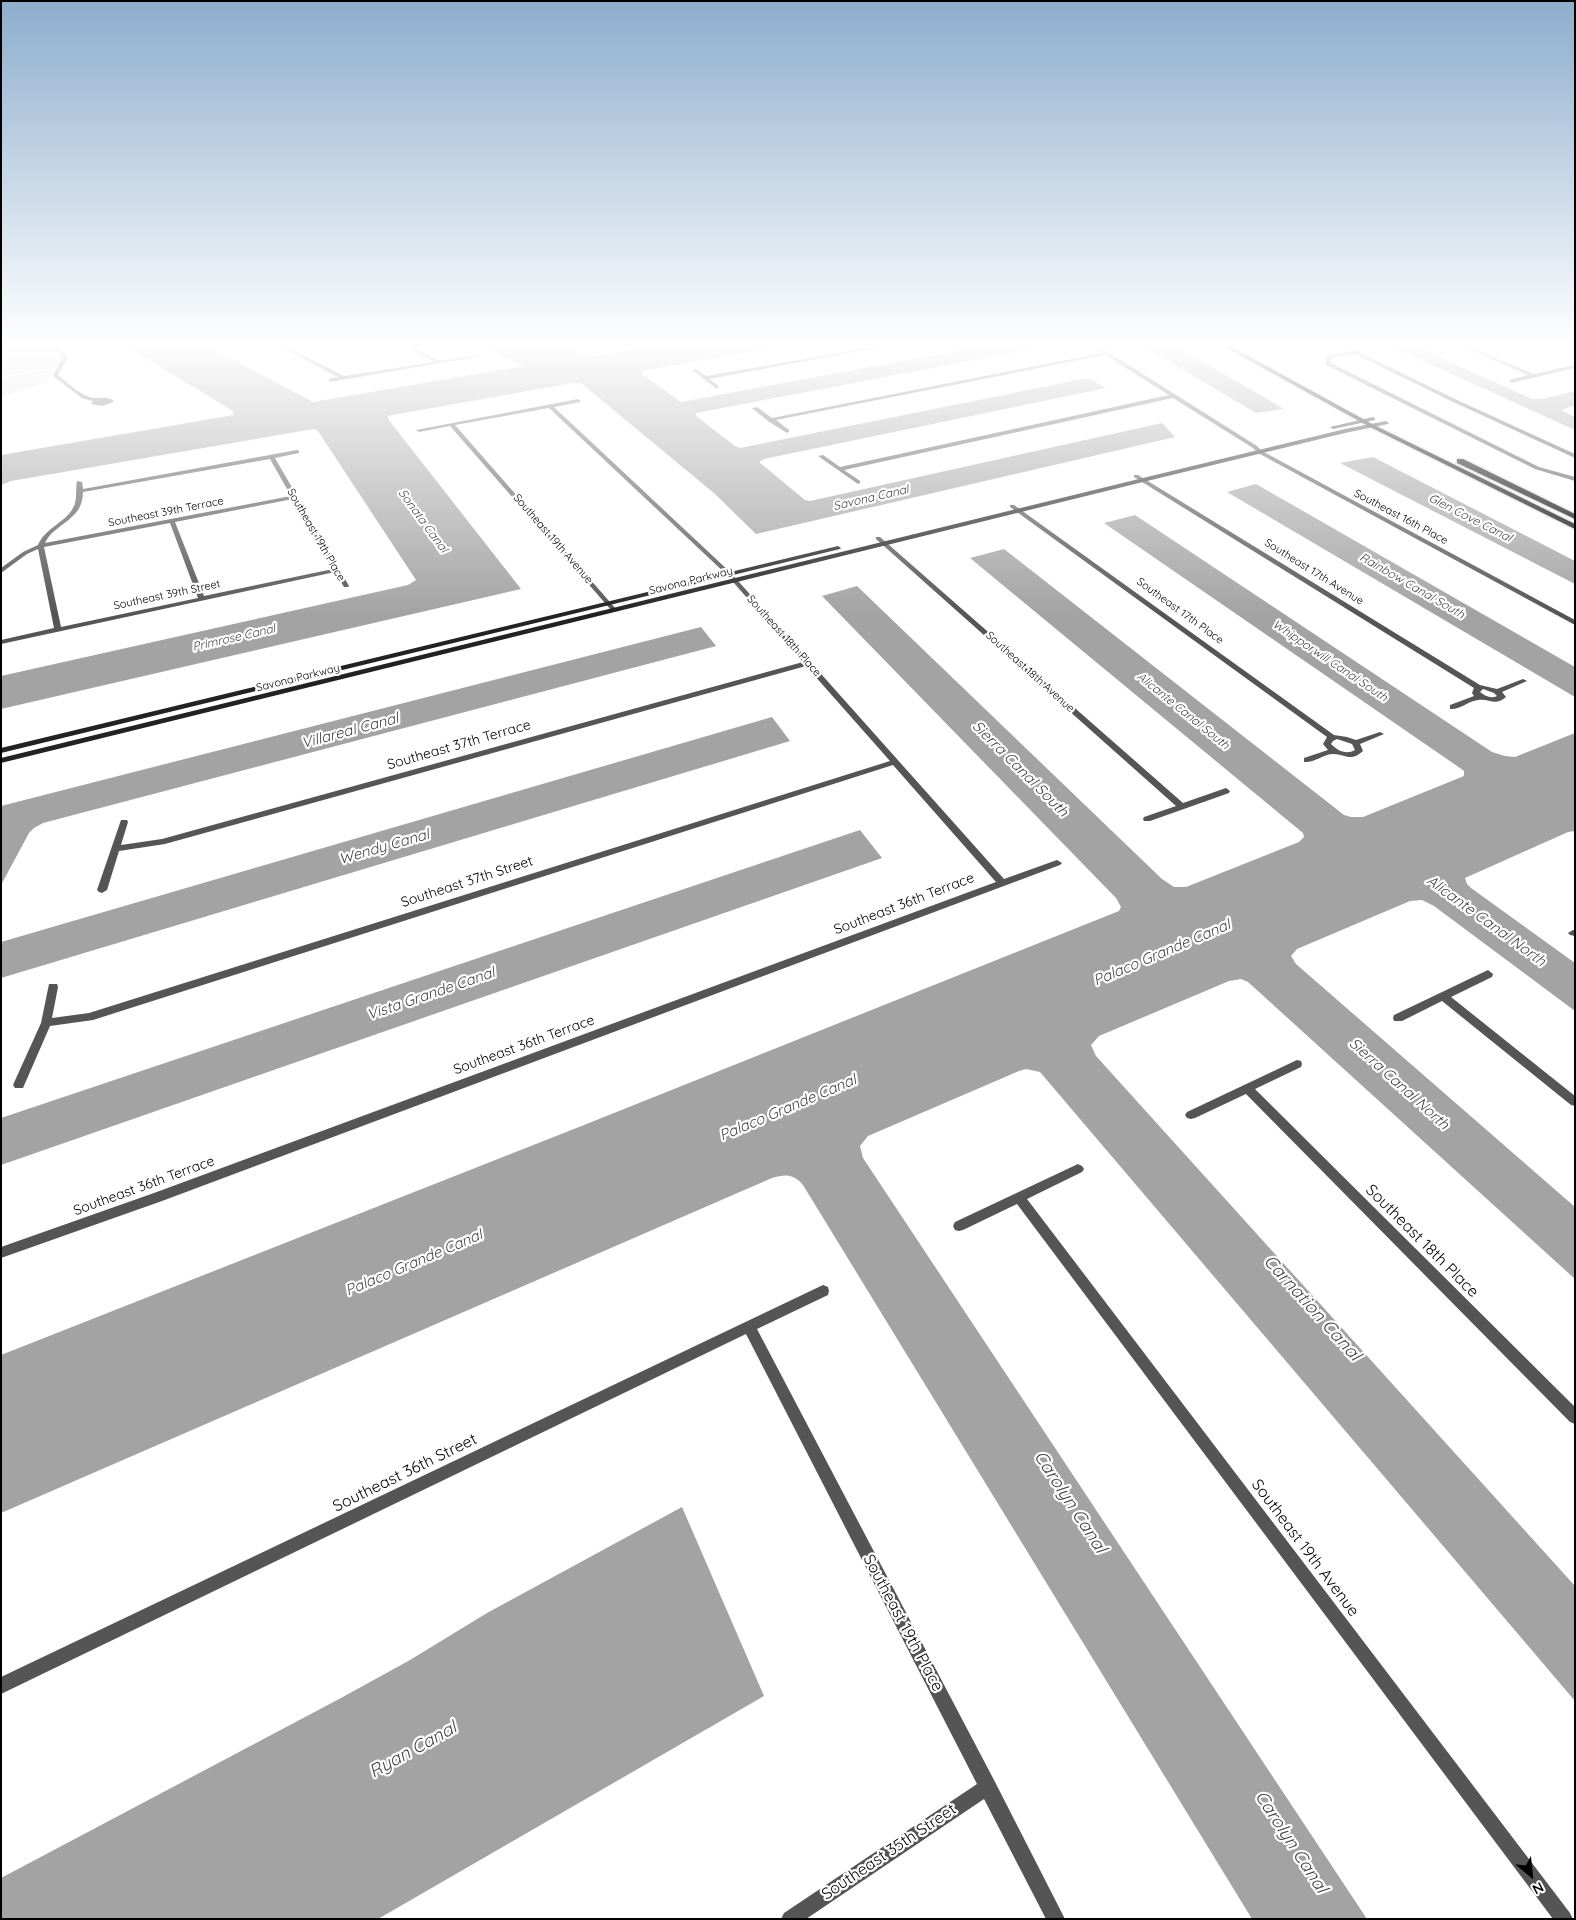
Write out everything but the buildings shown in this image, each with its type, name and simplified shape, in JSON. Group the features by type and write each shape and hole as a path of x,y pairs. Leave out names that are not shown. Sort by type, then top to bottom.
{"main road":[{"path":"1400,436 1575,527"},
{"path":"1413,437 1575,517"}],"street":[{"name":"Southeast 19th Avenue","path":"461,436 614,610"},
{"name":"Southeast 18th Place","path":"582,436 732,577 1002,883"},
{"path":"839,469 992,436"},
{"name":"Southeast 16th Place","path":"1235,436 1257,450 1575,623"},
{"name":"Savona Parkway","path":"1,751 609,603 732,577 881,541 1019,511 1307,436"},
{"name":"Savona Parkway","path":"881,541 1012,506 1136,476 1317,436"},
{"path":"1470,436 1537,468 1573,480"},
{"path":"1532,436 1575,456"},
{"path":"81,491 297,452"},
{"path":"821,456 858,482"},
{"name":"Southeast 19th Place","path":"272,457 346,586"},
{"name":"Southeast 17th Avenue","path":"1136,476 1480,692 1486,688 1497,691 1523,682"},
{"path":"58,630 41,546 44,538 66,521 74,512 81,491 79,482"},
{"name":"Southeast 39th Terrace","path":"41,546 294,497"},
{"name":"Southeast 17th Place","path":"1012,506 1333,738 1347,739 1356,743"},
{"path":"172,521 202,599"},
{"name":"Southeast 18th Avenue","path":"881,541 1182,807"},
{"path":"1,571 25,553 41,546"},
{"name":"Southeast 39th Street","path":"1,642 337,570"},
{"name":"Savona Parkway","path":"1,761 614,610 732,577"},
{"name":"Southeast 37th Terrace","path":"116,849 162,842 808,663"},
{"path":"303,677 305,686"},
{"path":"1453,707 1480,692"},
{"path":"1333,738 1327,744 1334,751 1354,754 1360,748 1356,743 1380,734"},
{"path":"1307,760 1334,751"},
{"name":"Southeast 37th Street","path":"46,1023 98,1014 895,762"},
{"path":"1147,819 1226,791"},
{"path":"102,890 124,822"},
{"name":"Southeast 36th Terrace","path":"1,1253 158,1197 1057,863"},
{"path":"1398,1018 1488,974"},
{"path":"19,1085 46,1023 54,987"},
{"path":"1443,996 1575,1102"},
{"path":"1191,1115 1297,1064"},
{"name":"Southeast 18th Place","path":"1247,1088 1575,1417"},
{"path":"959,1226 1078,1169"},
{"name":"Southeast 19th Avenue","path":"1018,1198 1564,1919"},
{"name":"Southeast 36th Street","path":"1,1686 823,1291"},
{"name":"Southeast 19th Place","path":"748,1327 1056,1919"},
{"name":"Southeast 35th Street","path":"790,1919 988,1786"}],"water":[{"path":"114,436 276,436 11,481 1,485 1,455"},
{"path":"321,436 401,436 521,589 1,709 1,676 408,585 416,580"},
{"name":"Savona Canal","path":"644,436 721,436 740,448 802,436 877,436 764,459 759,462 805,500 810,501 1105,436 1175,437 756,534 715,494"},
{"name":"Glen Cove Canal","path":"1373,457 1575,561 1575,584 1340,463"},
{"name":"Rainbow Canal South","path":"1256,484 1575,667 1575,697 1227,492"},
{"path":"1135,515 1492,752 1515,757 1575,733 1575,831 1568,832 1465,878 1471,888 1575,963 1575,1011 1434,906 1422,900 1410,901 1297,949 1291,956 1296,964 1575,1207 1575,1279 1248,982 1241,979 1229,981 1099,1036 1091,1045 1096,1056 1575,1586 1575,1701 1040,1072 1026,1069 1019,1071 868,1136 860,1146 863,1158 1367,1919 1252,1919 803,1185 793,1177 781,1176 772,1178 1,1513 1,1355 1119,911 1121,907 1116,898 822,596 857,586 1162,879 1174,887 1186,887 1299,842 1304,837 1303,833 970,558 1004,549 1344,815 1363,817 1464,776 1464,771 1460,768 1104,523"},
{"name":"Villareal Canal","path":"701,627 716,646 43,823 29,833 1,885 1,806"},
{"name":"Wendy Canal","path":"772,717 790,741 1,978 1,942"},
{"name":"Vista Grande Canal","path":"860,830 882,858 1,1165 1,1118"},
{"name":"Ryan Canal","path":"682,1507 764,1696 378,1919 1,1919 1,1878 341,1698 410,1660 487,1613"}],"water label":[{"name":"Sonata Canal","path":"423,521"},
{"name":"Primrose Canal","path":"234,638"},
{"name":"Whipporwill Canal South","path":"1330,661"},
{"name":"Alicante Canal South","path":"1183,711"},
{"name":"Sierra Canal South","path":"1020,769"},
{"name":"Alicante Canal North","path":"1486,921"},
{"name":"Palaco Grande Canal","path":"1162,953"},
{"name":"Sierra Canal North","path":"1399,1084"},
{"name":"Palaco Grande Canal","path":"788,1108"},
{"name":"Palaco Grande Canal","path":"414,1263"},
{"name":"Carnation Canal","path":"1312,1308"},
{"name":"Carolyn Canal","path":"1070,1502"},
{"name":"Carolyn Canal","path":"1291,1842"}]}
